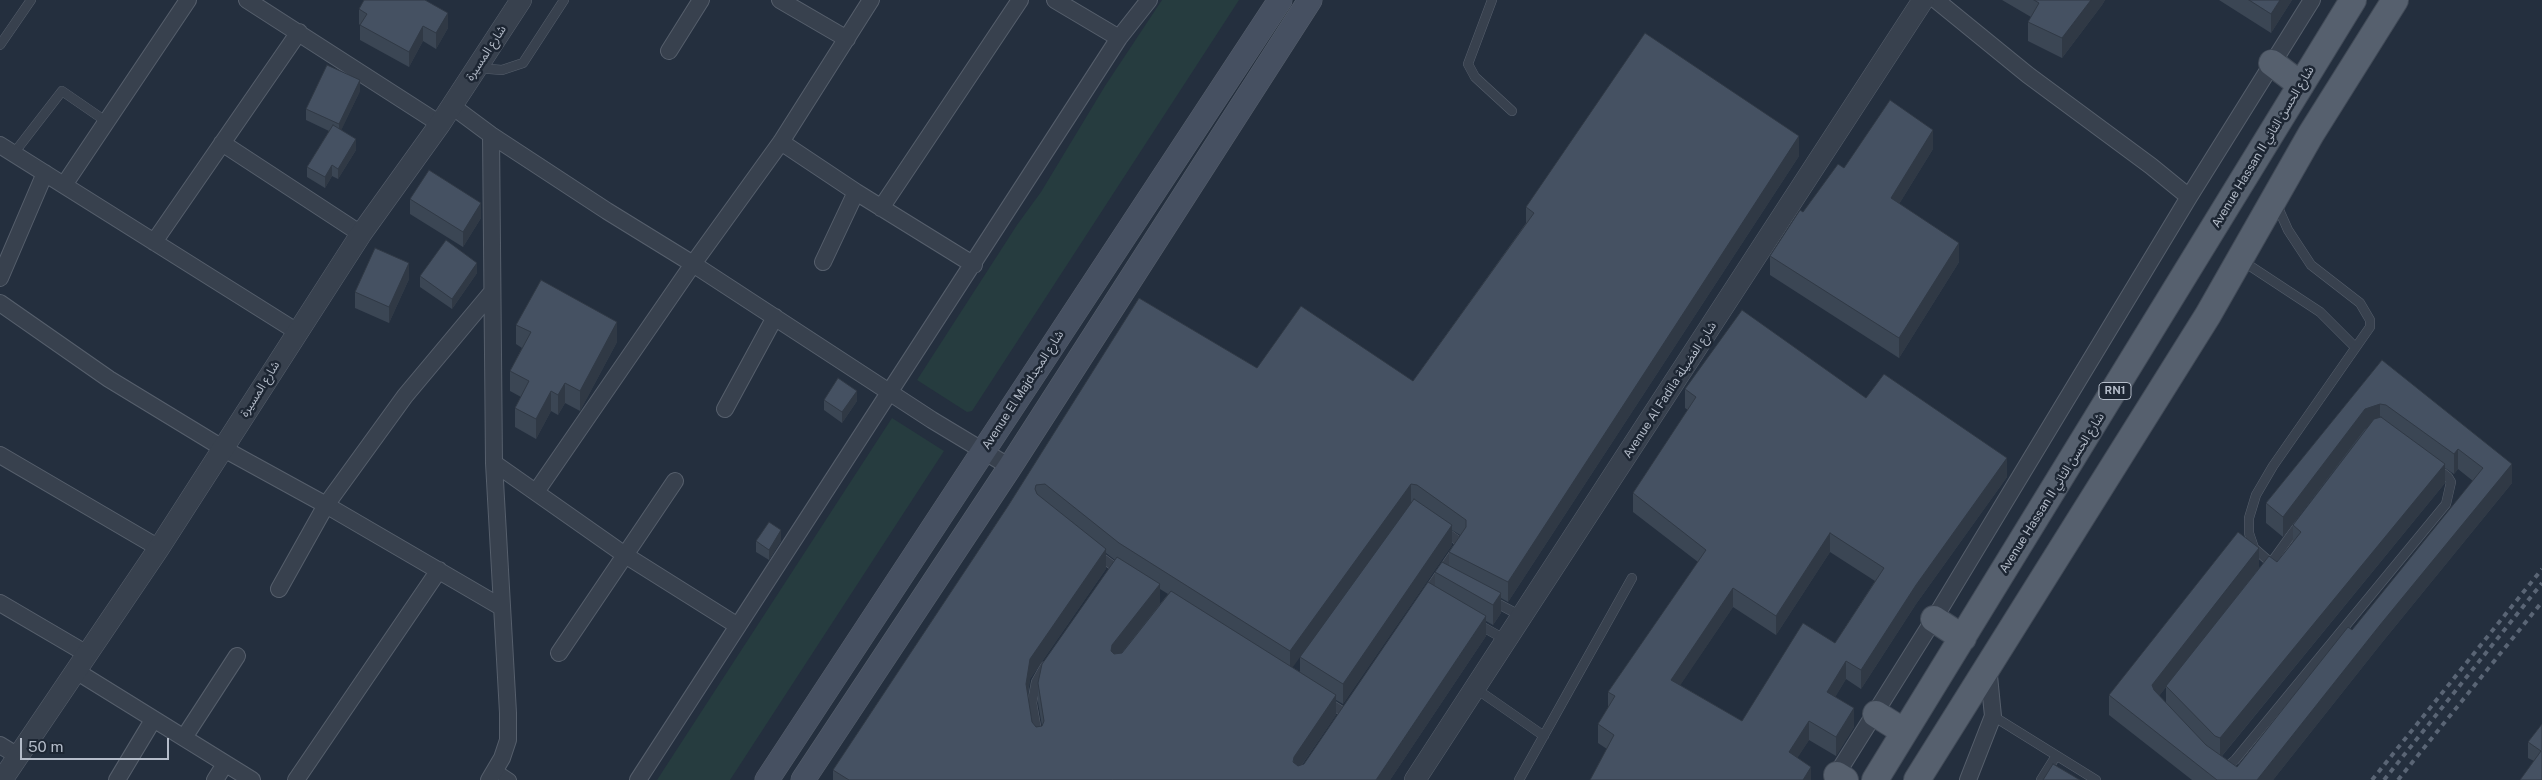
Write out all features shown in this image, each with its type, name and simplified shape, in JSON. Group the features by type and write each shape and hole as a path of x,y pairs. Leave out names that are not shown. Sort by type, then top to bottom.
{"main road":[{"name":"Avenue El Majdشارع المجد","path":"767,780 1280,0"},
{"path":"803,780 1010,467 1310,0"},
{"name":"Avenue Hassan II شارع الحسن الثاني","path":"1875,780 2354,0"},
{"path":"1917,780 2240,260 2273,199 2346,77 2395,0"},
{"path":"2272,63 2301,85"},
{"path":"1934,620 1962,638"},
{"path":"1876,714 1903,732"}],"street":[{"path":"64,185 188,0"},
{"path":"247,0 440,124"},
{"name":"شارع المسيرة","path":"2,780 159,548 224,448 296,331 361,234 440,124 521,0"},
{"path":"669,51 701,0"},
{"path":"780,0 847,39"},
{"path":"536,492 693,264 781,142 871,0"},
{"path":"881,208 1020,0"},
{"path":"1055,0 1119,38"},
{"path":"638,780 974,265 1119,38 1149,0"},
{"name":"Avenue Al Fadila شارع الفضيلة","path":"1415,780 1923,0"},
{"path":"1936,0 2028,75 2151,166 2189,197"},
{"path":"1838,778 2189,197 2312,0"},
{"path":"154,242 298,32"},
{"path":"452,106 491,135 932,420 1010,467"},
{"path":"491,135 494,463 508,740 492,775 510,780"},
{"path":"781,142 881,208 974,265"},
{"path":"222,143 361,234"},
{"path":"7,149 296,331"},
{"path":"0,278 45,173"},
{"path":"823,262 856,192"},
{"path":"279,589 326,504 405,396 492,292"},
{"path":"0,303 109,379 224,448 326,504 501,607"},
{"path":"725,409 775,318"},
{"path":"0,455 159,548"},
{"path":"494,463 625,555 738,626"},
{"path":"559,653 675,482"},
{"path":"296,780 439,570"},
{"path":"0,602 81,662 153,720 185,736 252,780"},
{"path":"185,736 237,656"},
{"path":"1968,780 1993,716 1988,666"},
{"path":"117,780 153,720"},
{"path":"0,745 18,756"},
{"path":"215,780 225,764"}],"lane":[{"path":"0,45 31,0"},
{"path":"477,68 502,70 523,62 564,0"},
{"path":"1492,0 1468,64 1475,77 1512,111"},
{"path":"7,149 62,91 106,122"},
{"path":"2271,563 2254,548 2249,533 2249,518 2256,495 2272,466 2370,327 2366,312 2360,303 2311,266 2288,230 2273,199"},
{"path":"2240,260 2320,312 2333,322 2355,348"},
{"path":"2211,761 2229,765 2235,760 2446,504 2451,482 2448,476 2426,461"},
{"path":"2259,578 2303,519"},
{"path":"1427,598 1444,576 1461,543 1437,526"},
{"path":"1092,550 1112,572 1131,578"},
{"path":"1519,780 1632,578"},
{"path":"1481,595 1521,616"},
{"path":"1466,617 1506,640"},
{"path":"1038,741 1032,704 1036,682 1050,658"},
{"path":"1475,688 1544,736"},
{"path":"1315,693 1345,713"},
{"path":"1993,716 2096,780"},
{"path":"2041,780 2056,756"}],"green space":[{"path":"1162,0 1239,0 972,411 967,412 917,380 1017,225 1041,192 1105,86"},
{"path":"892,418 944,451 730,780 657,780"}],"building":[{"path":"364,0 425,0 448,13 436,33 423,26 409,52 360,25 367,14 359,9"},
{"path":"2034,0 2091,0 2062,38 2028,22 2039,3"},
{"path":"2249,0 2280,0 2271,14"},
{"path":"1645,33 1799,136 1508,582 1449,552 1466,527 1466,520 1417,485 1411,484 1290,651 1119,543 1045,484 1036,485 1037,494 1106,549 1030,659 1026,684 1032,722 1036,727 1042,726 1044,721 1038,683 1042,664 1117,557 1160,584 1112,645 1111,651 1114,654 1122,653 1171,591 1336,695 1294,757 1293,762 1298,766 1304,764 1428,582 1486,616 1376,780 849,780 833,770 1008,506 1139,298 1257,368 1301,306 1413,381 1534,213 1526,207"},
{"path":"327,65 360,80 339,124 306,109"},
{"path":"1890,100 1933,130 1891,198 1959,243 1899,338 1770,256 1800,210 1803,212 1838,164 1844,168"},
{"path":"333,125 356,139 338,169 332,165 325,177 307,167"},
{"path":"429,170 481,203 463,232 410,199"},
{"path":"446,240 477,263 452,299 420,276"},
{"path":"375,248 409,263 389,307 355,292"},
{"path":"541,280 617,322 580,391 565,383 558,395 551,391 536,419 515,408 529,381 510,371 531,332 516,325"},
{"path":"1742,310 1866,398 1884,374 2007,458 1916,585 1861,670 1846,661 1827,692 1854,708 1836,737 1809,721 1789,752 1811,767 1803,780 1590,780 1614,735 1598,724 1615,696 1608,692 1706,550 1633,493 1696,397 1685,389","holes":["1830,533 1884,568 1835,643 1803,623 1742,721 1671,680 1733,588 1776,616"]},
{"path":"2382,360 2512,464 2380,625 2257,780 2217,780 2109,695 2238,532 2259,548 2152,685 2154,690 2206,745 2237,767 2348,627 2352,630 2483,468 2458,449 2454,454 2386,405 2380,404 2365,409 2283,517 2266,503"},
{"path":"838,378 857,391 842,412 824,400"},
{"path":"2381,417 2445,464 2220,738 2215,736 2166,686 2269,556 2277,562 2301,532 2293,525 2374,419"},
{"path":"1414,499 1452,525 1343,684 1300,657"},
{"path":"769,522 781,530 769,550 756,541"},
{"path":"1442,562 1501,593 1493,605 1435,572"},
{"path":"2542,724 2542,780 2520,780 2541,751 2528,742"},
{"path":"2053,764 2080,780 2043,780"}],"railway":[{"path":"2372,780 2542,569"},
{"path":"2384,780 2542,583"},
{"path":"2398,780 2542,602"}]}
